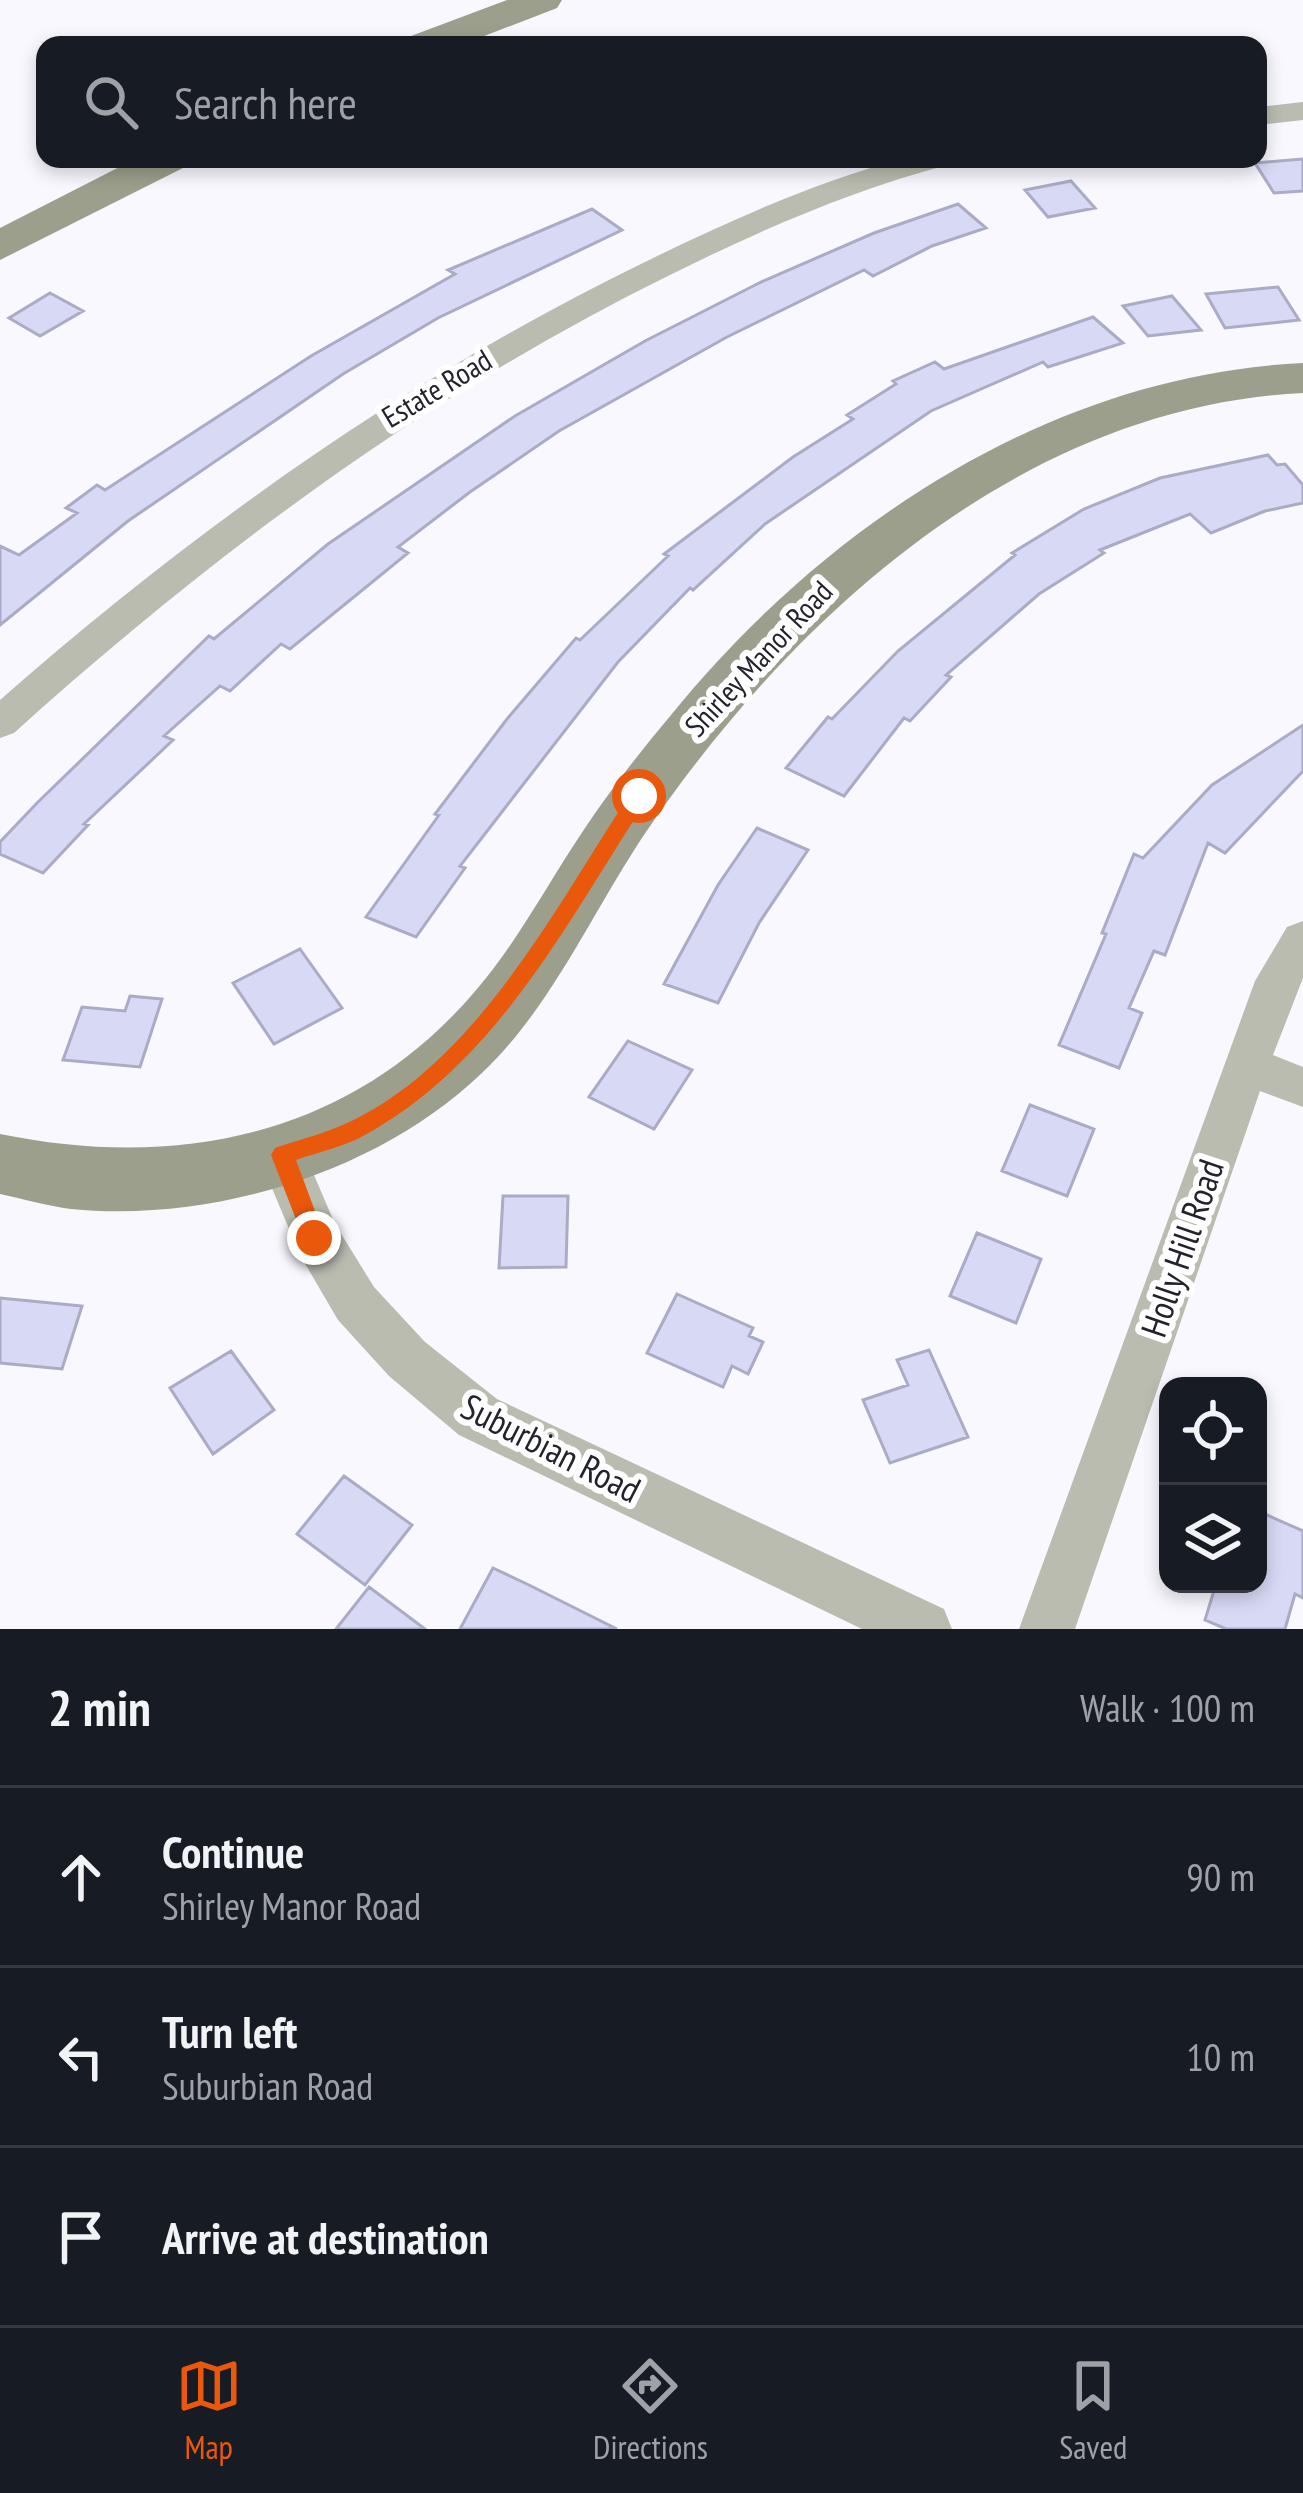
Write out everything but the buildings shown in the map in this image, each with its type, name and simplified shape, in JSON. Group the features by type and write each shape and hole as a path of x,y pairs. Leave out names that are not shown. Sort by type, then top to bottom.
{"street":[{"path":"449,36 543,0"},
{"path":"1267,115 1303,111"},
{"path":"0,246 151,168"},
{"name":"Estate Road","path":"0,722 154,586 267,500 466,370 566,314 761,220 906,168"},
{"name":"Shirley Manor Road","path":"0,1164 76,1179 157,1180 283,1155 355,1130 414,1091 501,1008 639,796 711,703 803,605 895,527 981,472 1099,419 1229,387 1303,378"},
{"name":"Holly Hill Road","path":"1047,1629 1246,1065 1279,981 1303,939"},
{"path":"1246,1065 1303,1087"},
{"name":"Suburbian Road","path":"283,1155 314,1238 357,1310 413,1369 478,1418 924,1629"}],"route":[{"path":"314,1238 283,1155 355,1130 414,1091 458,1052 501,1008 639,796"}]}
